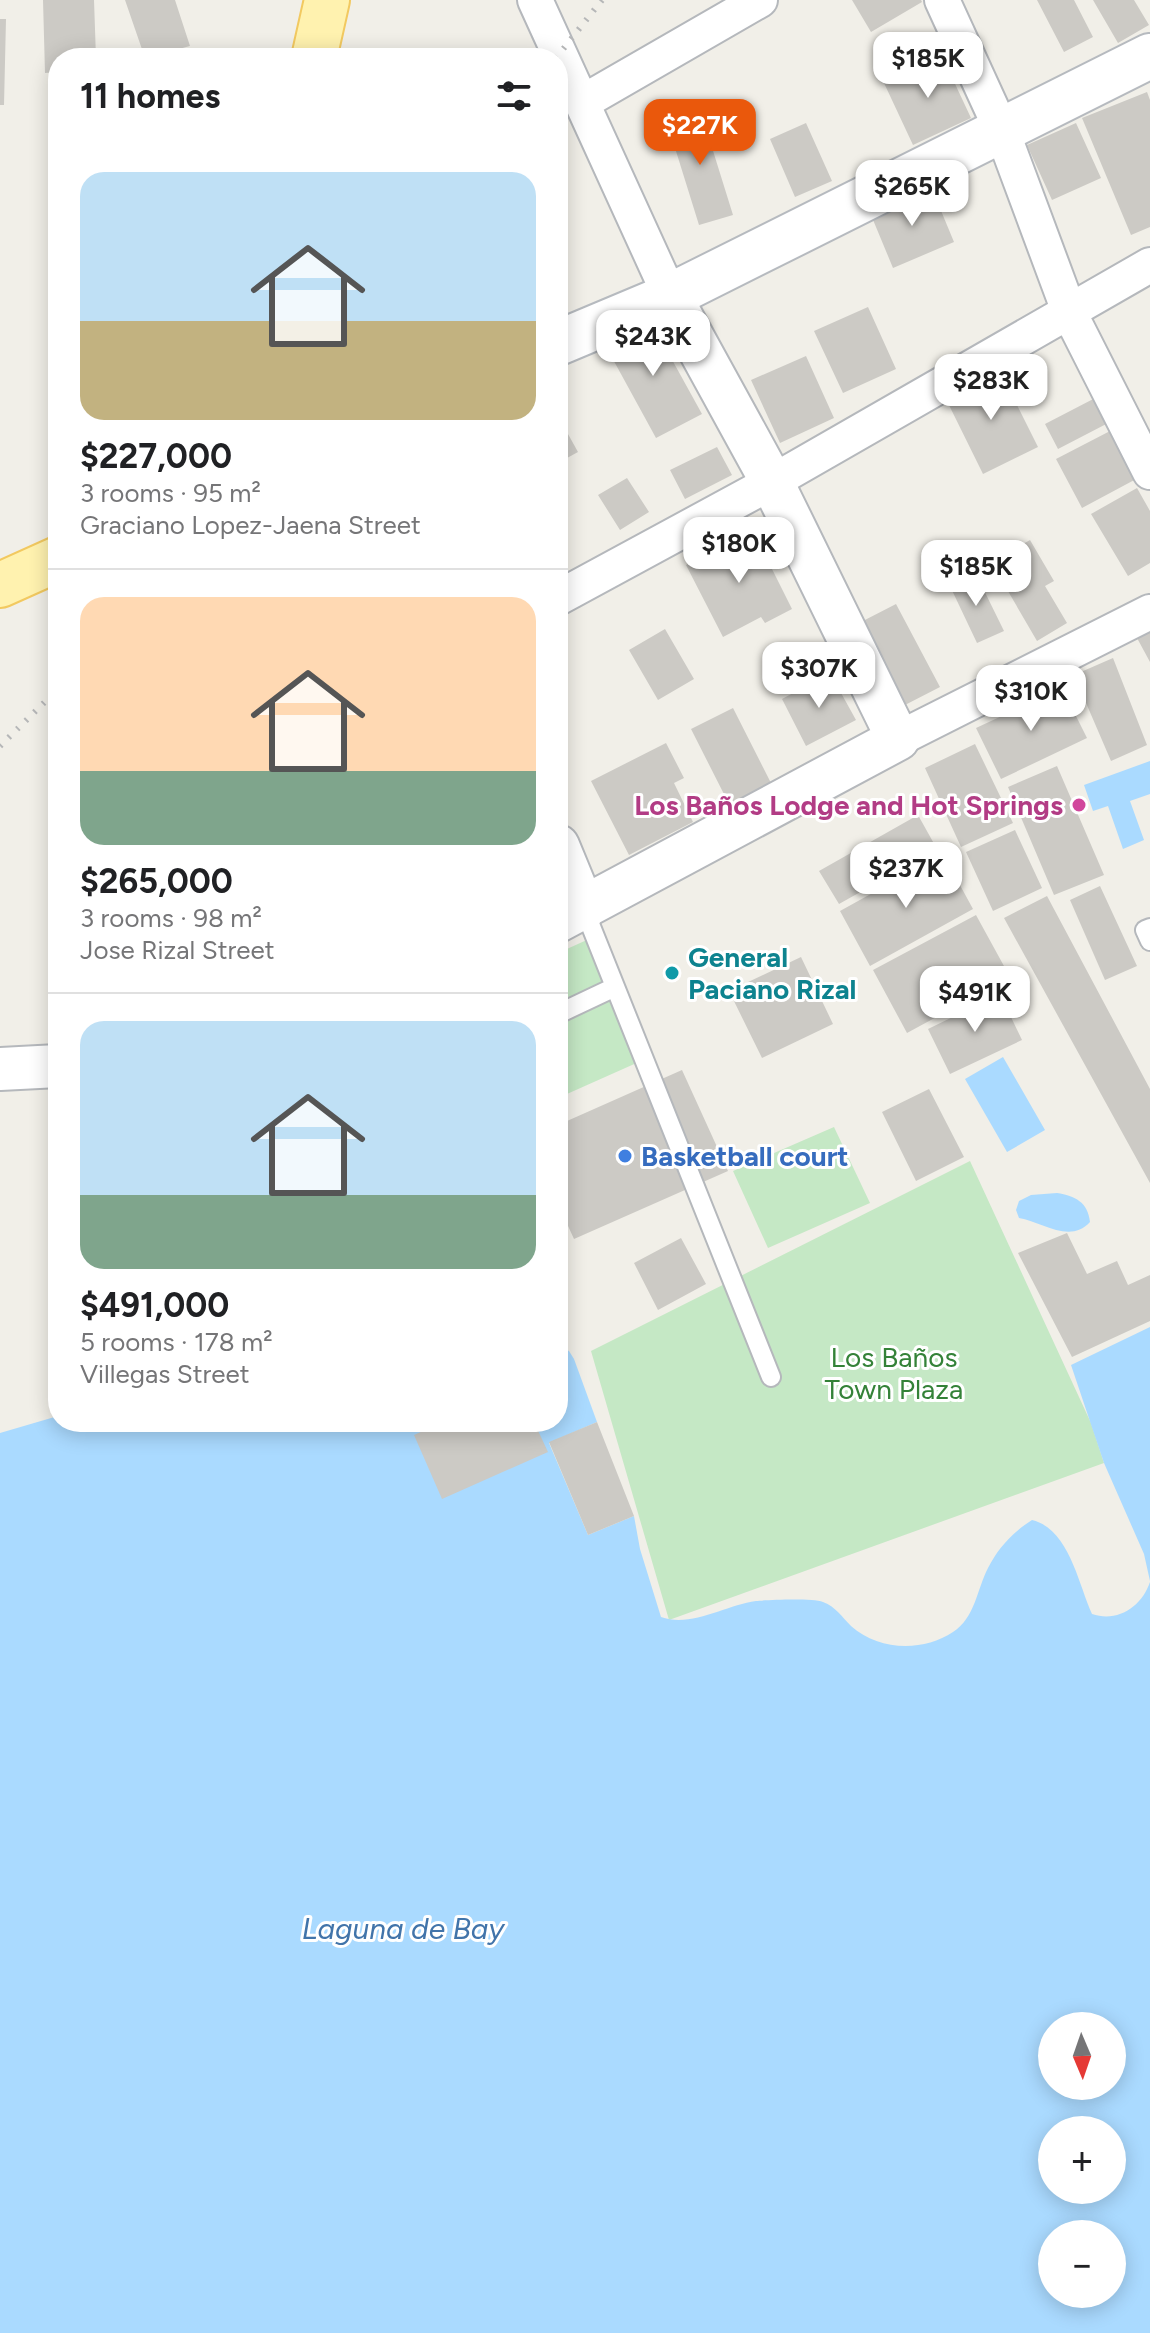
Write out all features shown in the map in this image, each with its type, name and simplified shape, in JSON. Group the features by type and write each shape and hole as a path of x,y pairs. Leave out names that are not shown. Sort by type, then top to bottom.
{"main road":[{"path":"316,48 327,0"},
{"path":"568,339 670,296 1150,56"},
{"path":"0,585 48,563"}],"street":[{"path":"535,0 558,48"},
{"path":"583,102 760,0"},
{"path":"942,0 1002,131 1070,314 1150,472"},
{"path":"568,70 670,296 772,482 898,739"},
{"path":"568,593 772,482 1070,314 1150,265"},
{"path":"571,915 898,739 1150,612"},
{"path":"0,1069 48,1067"}],"lane":[{"path":"571,915 615,987 771,1377"},
{"path":"1150,928 1145,930 1150,941"},
{"path":"568,1009 615,987"}],"green space":[{"path":"589,939 641,1061 568,1094 568,948"},
{"path":"834,1127 870,1203 768,1248 733,1171"},
{"name":"Los Baños Town Plaza","path":"970,1161 1091,1423 1104,1463 669,1620 591,1351"}],"water":[{"path":"1150,761 1150,794 1130,801 1144,840 1123,849 1108,806 1093,811 1084,785"},
{"path":"1003,1057 1045,1130 1007,1152 965,1079"},
{"path":"1057,1193 1080,1201 1087,1209 1090,1222 1074,1231 1065,1231 1019,1218 1016,1210 1019,1201 1031,1195"},
{"path":"1150,1327 1150,1581 1144,1554 1104,1463 1071,1365"},
{"name":"Laguna de Bay","path":"568,1350 597,1422 549,1443 588,1535 634,1516 640,1549 661,1617 672,1620 696,1618 756,1601 817,1601 832,1607 851,1626 875,1640 901,1646 928,1643 953,1632 966,1619 996,1554 1012,1535 1032,1520 1045,1525 1064,1546 1092,1614 1111,1616 1128,1610 1141,1598 1150,1582 1150,2333 0,2333 0,1433 48,1419 48,1432 568,1432"}],"building":[{"path":"43,0 94,0 96,48 48,48 48,73 45,73"},
{"path":"125,0 175,0 190,46 142,48"},
{"path":"852,0 921,0 922,2 871,32"},
{"path":"1037,0 1074,0 1093,37 1064,52"},
{"path":"1093,0 1134,0 1149,25 1118,43"},
{"path":"0,19 6,19 4,105 0,105"},
{"path":"942,56 971,118 913,145 884,83"},
{"path":"1147,92 1150,100 1150,227 1131,235 1082,118"},
{"path":"700,109 733,215 699,225 666,119"},
{"path":"806,123 832,181 795,197 770,139"},
{"path":"1076,123 1101,178 1052,200 1027,145"},
{"path":"932,189 954,242 893,268 871,215"},
{"path":"868,307 896,369 843,393 814,331"},
{"path":"649,318 702,414 656,438 604,343"},
{"path":"806,356 834,418 780,443 751,380"},
{"path":"1000,371 1038,447 983,474 945,397"},
{"path":"1099,396 1112,421 1058,449 1045,424"},
{"path":"1112,430 1138,478 1082,508 1056,459"},
{"path":"568,434 578,452 568,458"},
{"path":"717,447 732,475 685,499 670,470"},
{"path":"627,478 649,512 620,530 598,495"},
{"path":"1137,488 1150,511 1150,563 1128,576 1091,514"},
{"path":"753,531 792,609 765,623 761,617 723,637 686,565"},
{"path":"1030,540 1054,581 1045,586 1067,623 1037,641 991,562"},
{"path":"975,572 1004,631 977,643 949,584"},
{"path":"896,604 940,687 905,705 861,622"},
{"path":"665,629 694,679 658,700 629,650"},
{"path":"1150,631 1150,662 1137,638"},
{"path":"1113,658 1147,745 1111,761 1074,675"},
{"path":"830,673 856,720 806,746 782,699"},
{"path":"1062,688 1087,738 1001,779 976,728"},
{"path":"733,708 772,785 730,806 691,729"},
{"path":"666,743 684,778 674,783 693,822 629,855 591,781"},
{"path":"975,744 1013,823 961,847 925,768"},
{"path":"1057,766 1104,875 1054,895 1008,787"},
{"path":"918,815 937,849 839,904 819,871"},
{"path":"1015,830 1042,888 993,911 966,852"},
{"path":"943,854 973,909 870,966 840,911"},
{"path":"1100,886 1137,966 1105,980 1070,900"},
{"path":"1047,896 1150,1089 1150,1183 1004,918"},
{"path":"976,915 1010,977 907,1033 873,970"},
{"path":"801,957 833,1024 762,1058 729,991"},
{"path":"1000,994 1022,1040 950,1074 928,1029"},
{"path":"682,1070 728,1171 574,1239 568,1226 568,1121"},
{"path":"929,1089 964,1157 916,1181 882,1112"},
{"path":"1067,1233 1087,1274 1117,1261 1128,1285 1150,1275 1150,1321 1072,1357 1018,1253"},
{"path":"681,1238 706,1284 658,1310 634,1263"},
{"path":"597,1422 634,1516 588,1535 549,1442"},
{"path":"421,1432 539,1432 548,1452 442,1499 414,1435"}],"railway":[{"path":"564,48 602,0"},
{"path":"0,746 48,699"}],"place":[{"name":"Los Baños Lodge and Hot Springs","path":"1079,805"},
{"name":"General Paciano Rizal","path":"672,973"},
{"name":"Basketball court","path":"625,1156"}]}
